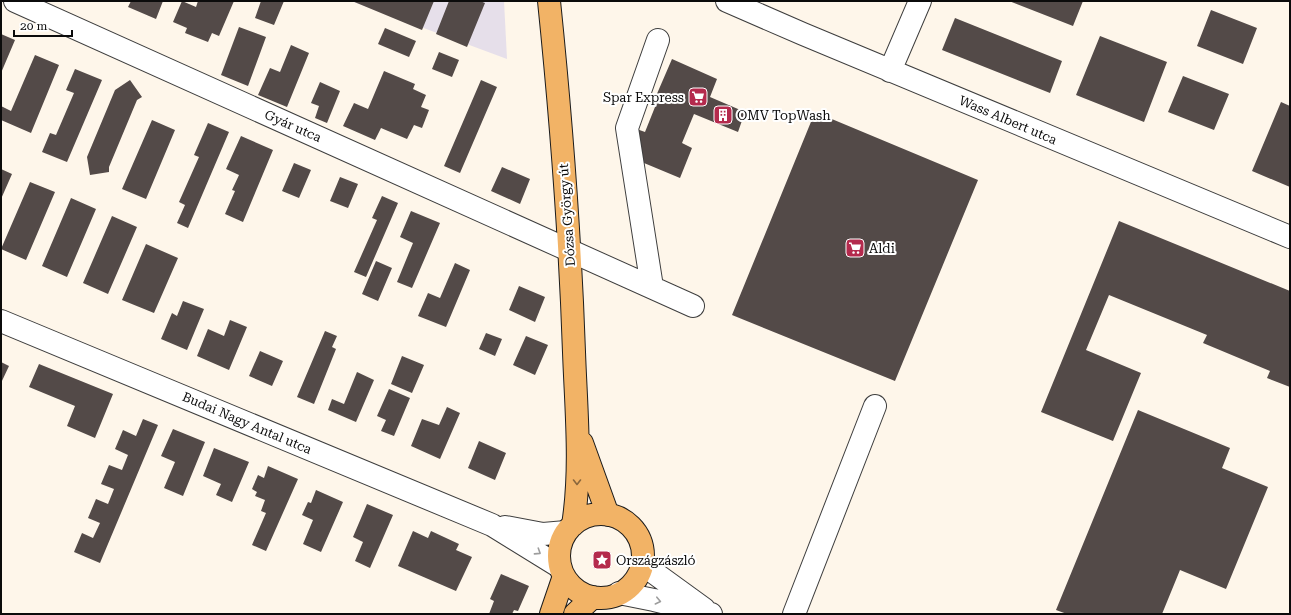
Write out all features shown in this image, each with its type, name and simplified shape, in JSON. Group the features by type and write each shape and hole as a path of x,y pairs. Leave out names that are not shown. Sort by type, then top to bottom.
{"main road":[{"name":"Dózsa György út","path":"549,1 570,250 577,429 577,498 570,528"},
{"name":"Dózsa György út","path":"577,429 608,515"},
{"path":"551,614 562,571 559,555 561,543 570,528 584,518 596,515 608,515 620,519 635,533 642,551 642,564 637,576 630,586 619,594 606,597 593,597 578,592 562,571"},
{"path":"575,614 593,597"}],"street":[{"name":"Gyár utca","path":"15,1 693,306"},
{"name":"Wass Albert utca","path":"727,1 890,71 1290,237"},
{"path":"890,71 920,1"},
{"path":"652,287 627,128 658,40"},
{"name":"Budai Nagy Antal utca","path":"1,322 492,525 562,571"},
{"path":"794,614 875,406"},
{"name":"Budai Nagy Antal utca","path":"492,525 543,534 570,528"},
{"path":"642,564 712,614"},
{"path":"619,594 654,600 712,614"}],"shaded area":[{"path":"351,1 504,1 507,59"}],"building":[{"path":"131,1 163,1 156,19 128,7"},
{"path":"182,1 196,7 198,1 234,1 219,36 212,33 208,42 185,33 187,28 173,22"},
{"path":"261,1 284,1 274,25 255,18"},
{"path":"352,1 434,1 422,30"},
{"path":"449,1 480,1 485,3 467,47 436,34"},
{"path":"1009,1 1083,1 1073,26"},
{"path":"1211,10 1257,28 1243,64 1197,46"},
{"path":"955,18 1062,61 1050,93 942,50"},
{"path":"239,27 266,37 248,86 221,75"},
{"path":"385,28 416,41 409,57 378,44"},
{"path":"1,34 15,40 1,73"},
{"path":"1100,36 1167,62 1144,122 1076,95"},
{"path":"291,45 309,53 287,107 258,95 270,68 280,72"},
{"path":"439,52 459,60 452,77 432,69"},
{"path":"35,55 59,65 31,133 1,120 1,106 11,111"},
{"path":"672,59 717,79 710,97 745,112 738,132 694,114 682,143 692,148 680,178 620,153 631,127 645,132 659,97 656,96"},
{"path":"75,69 102,80 67,162 42,152 50,133 56,135 74,93 66,90"},
{"path":"384,71 415,84 413,89 426,95 421,107 429,110 422,128 414,125 407,139 381,128 375,140 343,126 354,103 368,109"},
{"path":"1183,76 1229,94 1214,130 1168,112"},
{"path":"130,80 142,97 137,100 109,167 109,172 90,175 87,157 115,90"},
{"path":"481,80 497,87 460,173 444,166"},
{"path":"320,82 340,91 327,123 315,118 319,106 311,103"},
{"path":"1281,102 1290,106 1290,187 1252,171"},
{"name":"Aldi","path":"815,112 978,180 895,381 732,315"},
{"path":"152,120 175,130 146,199 122,189"},
{"path":"208,123 229,132 188,228 177,223 185,205 179,202 199,157 194,155"},
{"path":"241,136 273,150 243,222 225,214 235,191 232,190 239,175 226,169"},
{"path":"294,163 311,170 299,198 282,191"},
{"path":"502,167 530,179 520,204 491,191"},
{"path":"1,169 12,174 1,199"},
{"path":"340,177 358,184 348,208 330,201"},
{"path":"30,182 55,192 26,260 1,249"},
{"path":"382,196 398,203 366,277 354,272 377,220 372,218"},
{"path":"71,198 96,209 67,277 42,266"},
{"path":"411,211 440,223 412,288 397,282 413,243 400,237"},
{"path":"112,216 137,227 108,294 83,283"},
{"path":"1119,221 1290,291 1290,387 1267,378 1270,371 1203,343 1207,335 1109,295 1086,350 1141,373 1113,441 1041,412"},
{"path":"146,244 178,258 154,313 122,300"},
{"path":"376,261 392,268 378,301 362,294"},
{"path":"455,263 470,270 446,327 418,316 428,293 440,298"},
{"path":"519,286 545,297 535,322 509,310"},
{"path":"183,301 204,309 187,350 161,339 172,313 177,316"},
{"path":"230,320 247,327 229,370 197,356 208,329 224,336"},
{"path":"325,331 337,336 332,347 336,349 314,404 297,397"},
{"path":"486,333 502,339 495,356 479,349"},
{"path":"526,336 548,345 535,375 513,365"},
{"path":"260,351 283,361 272,386 249,376"},
{"path":"402,356 424,365 412,393 391,384"},
{"path":"1,362 9,366 1,383"},
{"path":"39,364 113,394 95,438 67,426 75,406 29,387"},
{"path":"357,372 374,380 356,422 328,410 332,399 344,404"},
{"path":"389,389 410,398 394,436 381,431 386,420 377,416"},
{"path":"447,407 460,413 440,459 411,446 422,419 439,425"},
{"path":"1138,410 1230,448 1222,468 1268,487 1226,589 1180,570 1162,614 1067,614 1056,610"},
{"path":"143,419 158,425 100,563 74,552 82,533 93,538 100,523 88,518 96,499 108,504 114,489 101,484 109,465 122,470 128,455 115,449 123,430 136,436"},
{"path":"173,429 205,442 183,496 164,488 175,462 161,456"},
{"path":"479,441 506,453 495,480 468,468"},
{"path":"214,448 249,462 232,502 216,495 221,484 203,476"},
{"path":"268,466 298,479 266,551 252,545 266,513 261,511 265,500 255,496 257,492 252,489 258,475 264,478"},
{"path":"316,490 343,502 321,552 303,544 313,520 302,515 308,502 311,503"},
{"path":"367,504 393,515 370,568 355,561 363,542 353,537"},
{"path":"413,531 428,538 431,531 459,544 456,550 472,557 456,591 398,566"},
{"path":"501,574 529,586 518,611 514,610 512,614 489,614 494,601 490,599"}],"place":[{"name":"Spar Express","path":"698,97"},
{"name":"OMV TopWash","path":"723,115"},
{"name":"Aldi","path":"855,248"},
{"name":"Országzászló","path":"602,560"}]}
